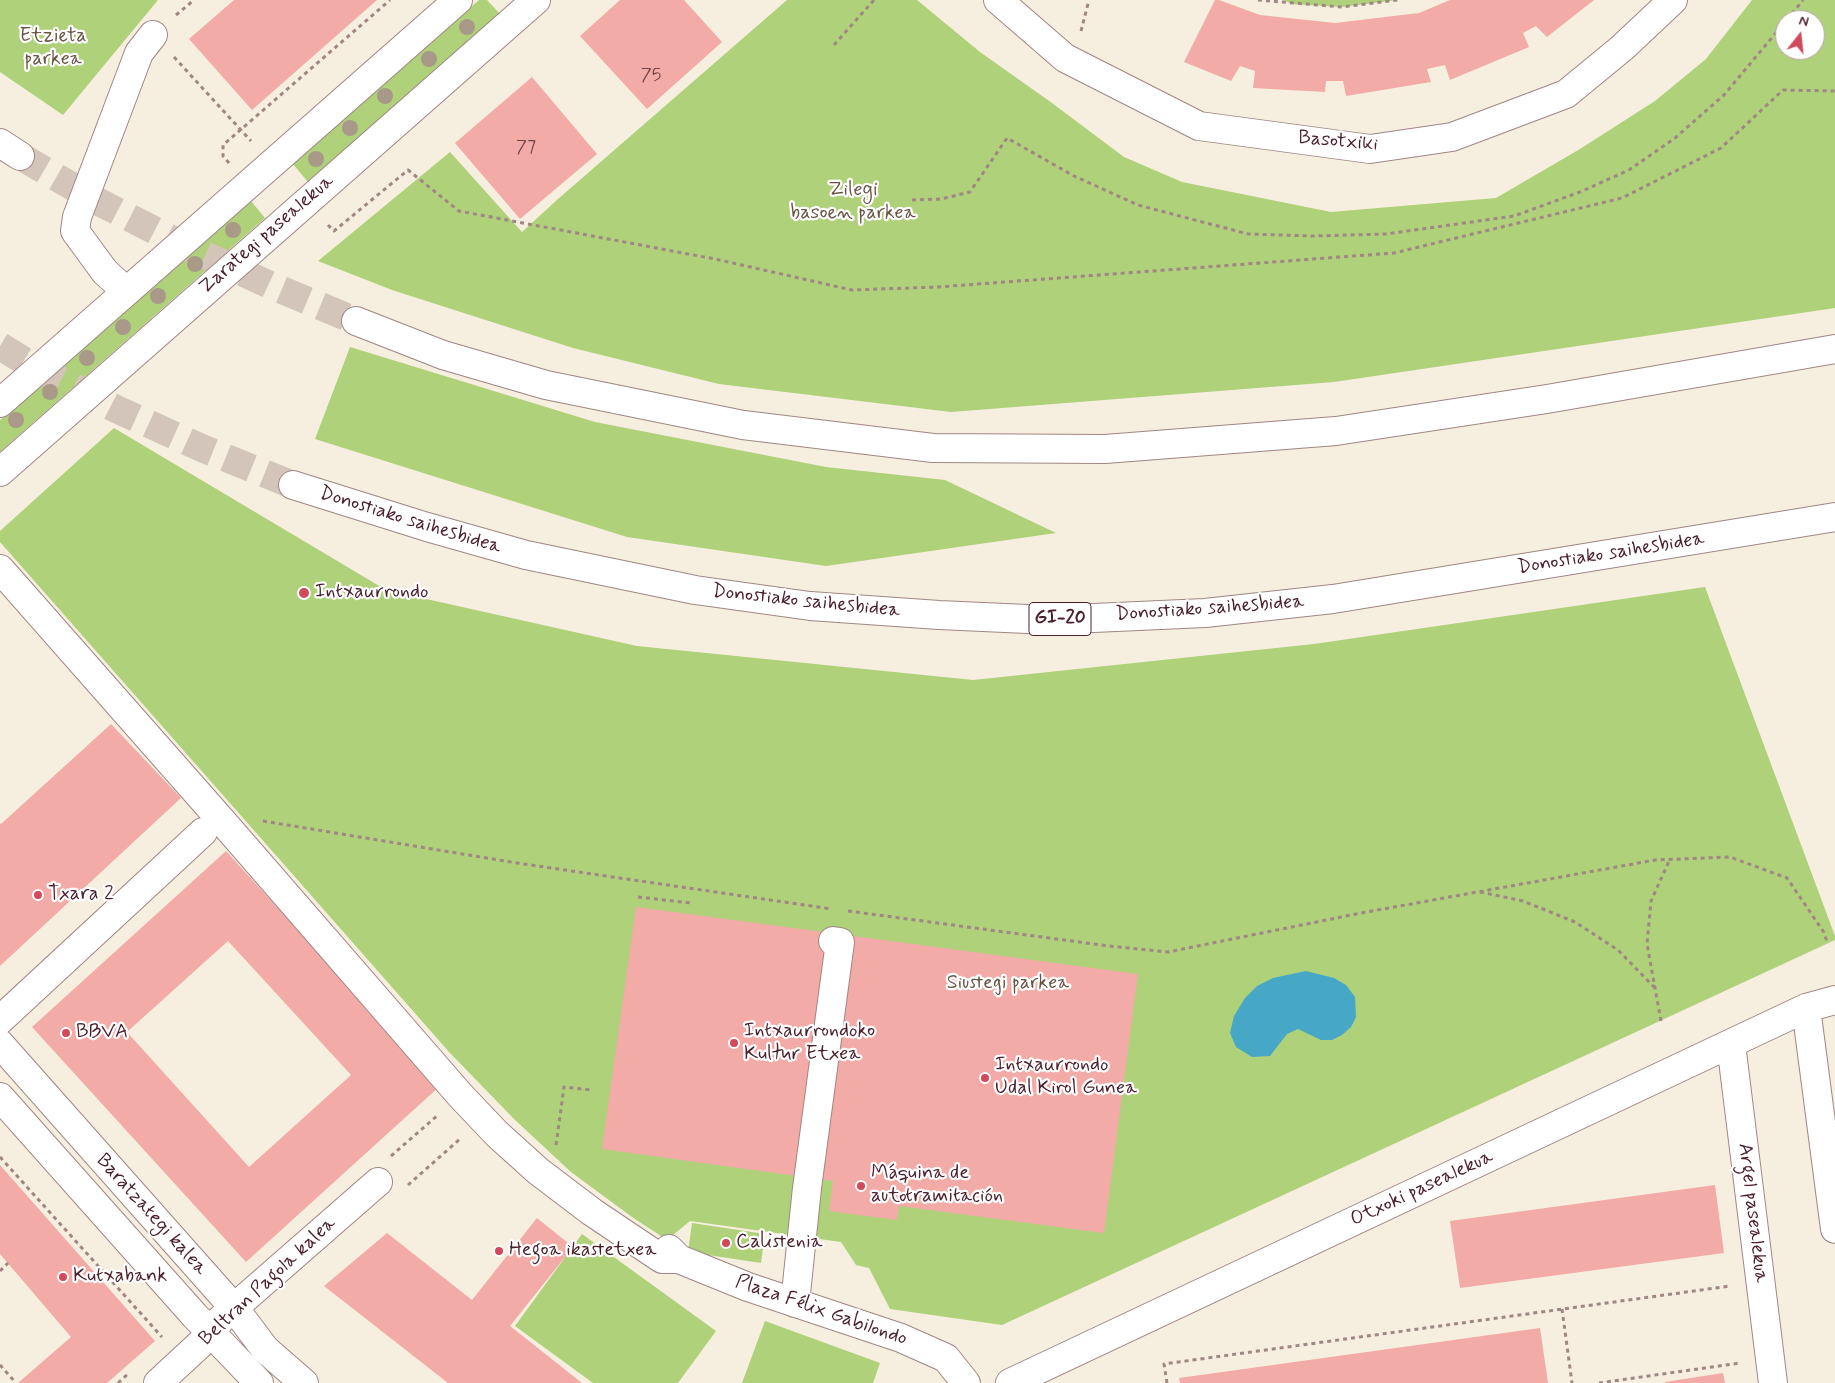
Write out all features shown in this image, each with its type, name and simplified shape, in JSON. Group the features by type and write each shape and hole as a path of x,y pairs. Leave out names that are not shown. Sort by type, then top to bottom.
{"main road":[{"path":"0,403 458,0"},
{"name":"Zarategi pasealekua","path":"0,472 536,0"},
{"name":"Basotxiki","path":"998,0 1065,58 1199,126 1370,149 1452,136 1566,94 1622,48 1673,0"},
{"path":"126,291 105,272 74,231 77,217 139,53 153,35"},
{"path":"356,321 443,355 546,385 742,426 933,448 1106,449 1336,431 1547,399 1835,349"},
{"name":"Donostiako saihesbidea","path":"293,485 526,556 695,590 810,606 1049,620 1205,613 1333,599 1835,517"},
{"name":"Plaza Félix Gabilondo","path":"0,569 213,827 460,1095 497,1134 538,1171 592,1212 662,1260 674,1254 748,1287 901,1338 946,1358 966,1383"},
{"path":"0,1020 213,827"},
{"path":"795,1303 807,1188 840,942 833,941"},
{"name":"Otxoki pasealekua","path":"1010,1383 1806,1008 1835,1000"},
{"path":"1806,1008 1835,1229"},
{"name":"Baratzategi kalea","path":"0,1044 235,1309 265,1349 304,1383"},
{"name":"Argel pasealekua","path":"1730,1044 1773,1383"},
{"name":"Baratzategi kalea","path":"0,1097 211,1334 259,1383"},
{"name":"Beltran Pagola kalea","path":"158,1383 211,1334 220,1320 235,1309 378,1182"}],"path":[{"path":"834,45 874,0"},
{"path":"1258,0 1342,7 1398,0"},
{"path":"1795,10 1803,0"},
{"path":"912,200 941,199 970,192 1007,138 1074,176 1138,205 1248,234 1314,236 1386,234 1514,216 1580,192 1629,170 1675,138 1724,95 1775,34"},
{"path":"178,63 202,88"},
{"path":"306,201 334,231 408,170 459,210 716,259 852,290 938,287 1394,253 1622,198 1721,148 1783,90 1835,91"},
{"path":"213,827 230,815 517,863 840,910 1109,946 1168,952 1477,892 1655,860 1730,857 1787,878 1823,931 1828,944"},
{"path":"1661,1021 1647,944 1651,901 1670,860"},
{"path":"1477,892 1523,902 1575,922 1618,950 1655,988"},
{"path":"638,896 690,903"},
{"path":"555,1154 564,1087 591,1090"},
{"path":"390,1157 440,1113"},
{"path":"405,1188 462,1137"},
{"path":"0,1156 163,1339"},
{"path":"53,1224 58,1221"},
{"path":"0,1271 8,1264"},
{"path":"1167,1383 1164,1364 1735,1285"},
{"path":"1562,1309 1572,1383"},
{"path":"1599,1383 1748,1362"},
{"path":"0,1365 16,1383"},
{"path":"118,1383 131,1371"}],"green space":[{"name":"Etzieta parkea","path":"0,0 158,0 63,115 0,72"},
{"path":"479,0 487,0 500,14 308,182 292,163"},
{"name":"Zilegi basoen parkea","path":"787,0 917,0 980,52 1124,157 1182,182 1331,212 1496,198 1580,149 1655,101 1706,59 1752,0 1835,0 1835,308 1334,382 951,412 719,384 573,348 392,290 318,261 450,152 522,232"},
{"path":"1284,0 1398,0 1342,7 1291,4"},
{"path":"251,201 265,218 0,452 0,420"},
{"path":"350,347 595,422 826,467 945,480 1056,533 826,566 627,537 315,439"},
{"name":"Siustegi parkea","path":"114,428 386,590 637,646 973,680 1314,644 1705,587 1835,940 1002,1325 890,1309 869,1268 856,1265 841,1242 690,1221 667,1240 571,1172 514,1119 450,1053 0,542 0,531"},
{"name":"Calistenia","path":"692,1223 765,1234 761,1263 688,1252"},
{"path":"582,1234 716,1331 678,1383 593,1383 515,1326"},
{"path":"765,1321 880,1363 873,1383 742,1383"}],"water":[{"path":"1306,971 1334,978 1346,985 1355,997 1356,1017 1351,1027 1342,1035 1332,1040 1321,1040 1298,1029 1287,1034 1270,1056 1252,1057 1236,1047 1230,1033 1234,1016 1245,998 1257,986 1273,978"}],"building":[{"path":"234,0 377,0 252,110 189,39"},
{"path":"620,0 684,0 722,42 647,109 580,36"},
{"path":"1215,0 1260,15 1335,23 1419,13 1450,0 1594,0 1547,37 1536,26 1523,33 1529,47 1450,80 1445,65 1427,69 1431,82 1346,96 1343,81 1326,81 1325,92 1253,88 1255,71 1240,66 1231,81 1184,62"},
{"path":"532,77 597,154 520,219 455,143"},
{"name":"Txara 2","path":"111,724 181,798 0,966 0,823"},
{"path":"226,851 440,1086 246,1262 32,1027","holes":["228,941 351,1075 249,1167 127,1032"]},
{"path":"636,907 1138,974 1104,1233 899,1206 897,1220 829,1211 833,1181 602,1149"},
{"path":"0,1165 155,1341 107,1383 18,1383 71,1337 0,1254"},
{"path":"1715,1185 1724,1253 1460,1288 1450,1221"},
{"path":"537,1218 573,1247 510,1326 582,1383 448,1383 324,1286 387,1233 472,1300"},
{"path":"1540,1328 1548,1383 1180,1383 1179,1378"},
{"path":"1723,1373 1725,1383 1665,1383 1665,1382"}],"tunnel":[{"path":"20,156 101,203 185,246 270,285 356,321"},
{"path":"0,346 31,365 116,409 204,449 293,485"}],"place":[{"name":"Intxaurrondo","path":"304,593"},
{"name":"Txara 2","path":"38,895"},
{"name":"BBVA","path":"66,1033"},
{"name":"Intxaurrondoko Kultur Etxea","path":"734,1043"},
{"name":"Intxaurrondo Udal Kirol Gunea","path":"985,1078"},
{"name":"Máquina de autotramitación","path":"861,1186"},
{"name":"Calistenia","path":"726,1243"},
{"name":"Hegoa ikastetxea","path":"499,1251"},
{"name":"Kutxabank","path":"63,1277"}]}
